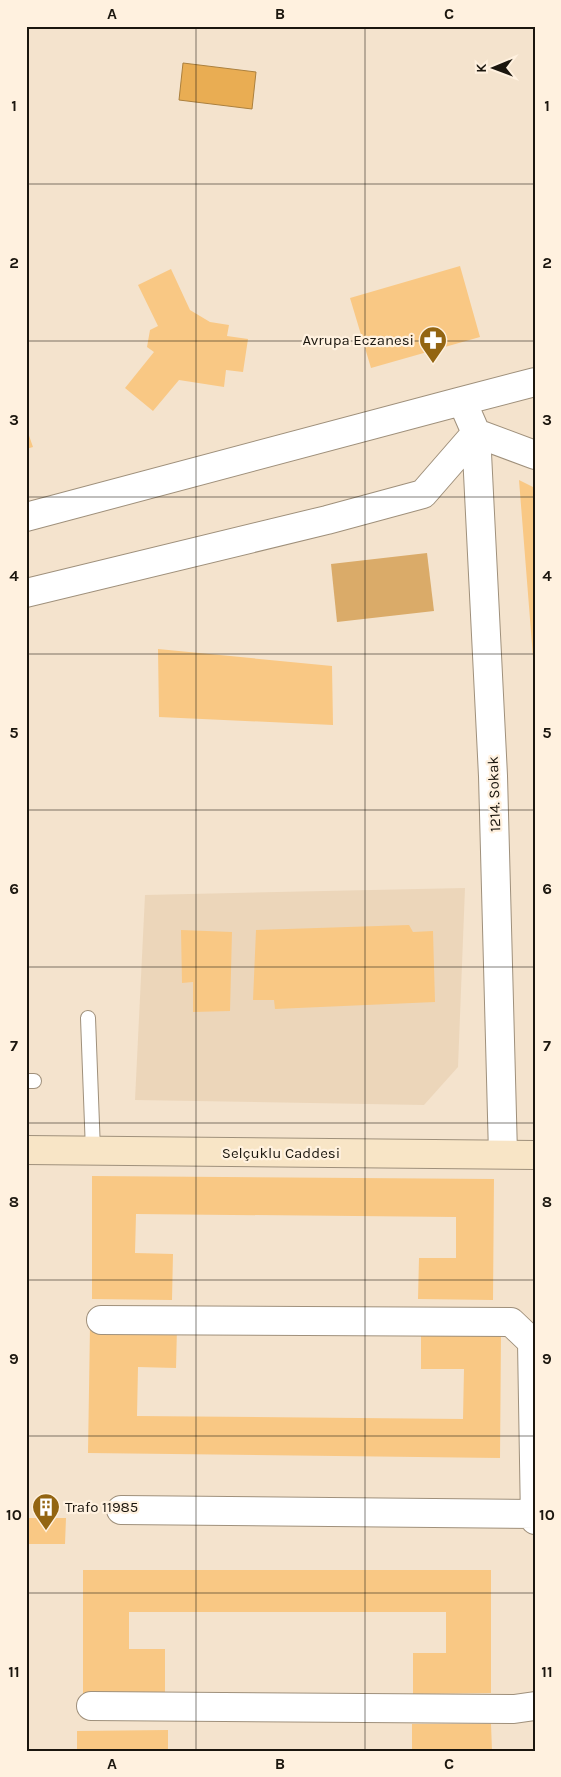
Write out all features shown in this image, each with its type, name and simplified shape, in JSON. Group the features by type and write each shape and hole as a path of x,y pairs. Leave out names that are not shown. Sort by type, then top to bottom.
{"street":[{"path":"26,517 535,382"},
{"path":"462,401 476,433 535,455"},
{"path":"26,592 327,520 423,494 476,433"},
{"name":"1214. Sokak","path":"476,433 494,776 503,1154"},
{"name":"Selçuklu Caddesi","path":"26,1150 535,1155"},
{"path":"101,1320 511,1322 532,1342 535,1520"},
{"path":"121,1510 535,1514"},
{"path":"91,1706 514,1709 535,1706"}],"lane":[{"path":"88,1018 93,1151"}],"shaded area":[{"path":"183,63 256,72 252,109 179,100"},
{"path":"427,553 434,611 337,622 331,564"},
{"path":"465,888 458,1067 424,1105 135,1100 145,895"}],"building":[{"path":"460,266 480,337 371,368 350,298"},
{"path":"171,269 190,310 210,322 229,325 227,336 248,339 243,372 226,370 224,387 179,380 153,411 125,388 154,352 147,347 150,330 158,326 138,285"},
{"path":"26,427 33,447 26,449"},
{"path":"519,480 535,488 535,657 533,657"},
{"path":"158,649 332,666 333,725 159,717"},
{"path":"409,925 413,932 433,931 435,1002 275,1009 274,1000 253,1000 256,930"},
{"path":"181,930 232,932 230,1011 193,1012 193,982 182,983"},
{"path":"92,1176 494,1179 493,1300 418,1299 419,1258 456,1258 456,1217 136,1214 135,1253 173,1254 172,1300 92,1299"},
{"path":"90,1326 177,1327 176,1368 138,1367 137,1416 463,1419 464,1369 421,1369 421,1333 501,1334 500,1458 88,1453"},
{"name":"Trafo 11985","path":"27,1518 66,1518 65,1544 27,1544"},
{"path":"83,1570 491,1570 491,1693 413,1694 413,1653 446,1653 446,1612 129,1612 129,1649 165,1649 165,1697 83,1697"},
{"path":"412,1724 491,1724 492,1751 412,1751"},
{"path":"168,1730 168,1751 77,1751 77,1731"}],"place":[{"name":"Avrupa Eczanesi","path":"433,364"},
{"name":"Trafo 11985","path":"46,1531"}]}
